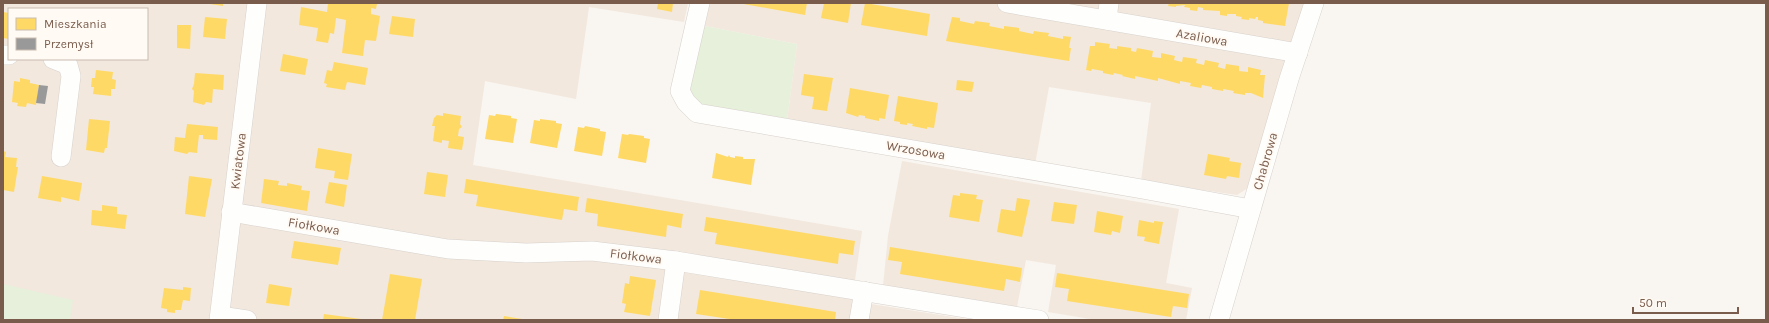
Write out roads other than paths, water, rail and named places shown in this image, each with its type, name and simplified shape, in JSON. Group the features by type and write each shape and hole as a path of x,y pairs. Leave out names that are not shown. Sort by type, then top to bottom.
{"street":[{"name":"Kwiatowa","path":"220,318 231,212 257,3"},
{"name":"Wrzosowa","path":"700,3 680,91 686,102 697,113 1134,187 1252,209"},
{"name":"Azaliowa","path":"1006,3 1108,12 1298,54"},
{"name":"Chabrowa","path":"1219,320 1289,79 1314,3"},
{"path":"59,60 68,65 71,76 61,156"},
{"name":"Fiołkowa","path":"231,212 448,249 526,253 592,251 676,261 1032,319"},
{"path":"668,320 676,261"},
{"path":"859,320 864,291"},
{"path":"220,318 247,320"}]}
